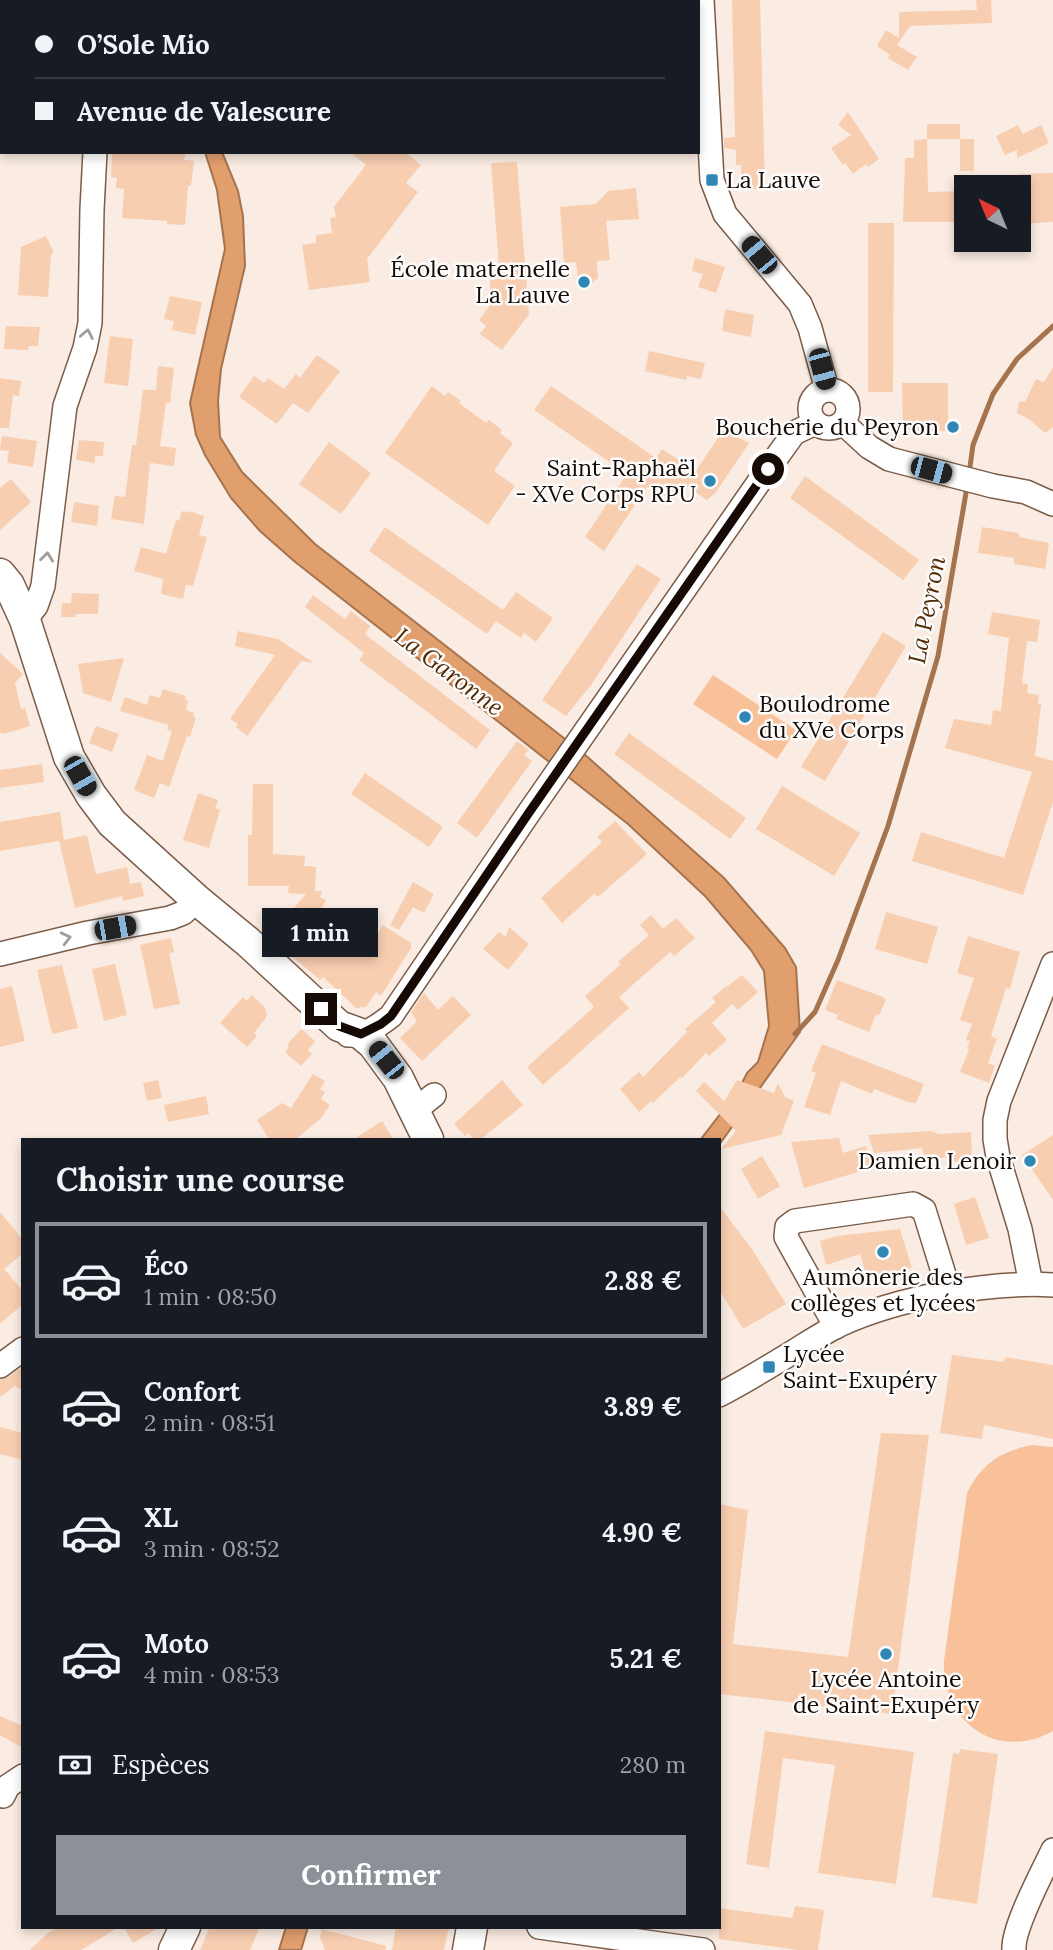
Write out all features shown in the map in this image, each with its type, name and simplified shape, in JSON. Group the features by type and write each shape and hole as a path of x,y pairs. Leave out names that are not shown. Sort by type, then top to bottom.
{"main road":[{"path":"0,574 9,585 25,620 69,757 112,823 348,1031 373,1044 418,1098 428,1138"},
{"path":"348,1031 347,1042 389,1081 418,1098"},
{"path":"174,1950 184,1929"},
{"path":"468,1950 472,1929"}],"street":[{"path":"702,0 712,180 725,214 800,304 810,328 827,390"},
{"path":"25,620 36,606 43,586 65,406 85,348 90,323 95,154"},
{"path":"827,390 835,390 841,394 848,408 847,416 836,427 821,427 815,423 809,410 810,402 820,392 827,390"},
{"path":"348,1031 381,1024 391,1016 558,770 794,433 815,423"},
{"path":"842,423 869,447 889,459 1026,492 1053,504"},
{"path":"0,954 88,933 170,918 183,913 197,900"},
{"path":"721,1394 836,1327 863,1315 950,1294 994,1287 1042,1284 1020,1229 998,1157 995,1120 999,1101 1053,964"},
{"path":"386,1060 386,1039 391,1016"},
{"path":"836,1327 786,1237 787,1227 795,1221 913,1204 924,1210 950,1294"},
{"path":"0,1366 21,1350"},
{"path":"9,1796 8,1786 21,1777"},
{"path":"1014,1950 1013,1942 1024,1912 1053,1850"},
{"path":"551,1929 660,1947 703,1950"}],"shaded area":[{"name":"Boulodrome du XVe Corps","path":"713,675 796,730 777,759 693,704"},
{"path":"1032,1445 1053,1447 1053,1731 1032,1739 1012,1742 994,1739 977,1731 963,1719 952,1702 946,1683 944,1661 967,1493 979,1474 993,1460"}],"water":[{"name":"La Garonne","path":"206,154 223,154 238,191 243,216 245,266 221,369 218,401 220,437 242,472 315,544 583,753 724,878 785,948 796,967 800,1032 721,1142 721,1138 702,1138 738,1091 747,1073 758,1062 769,1026 764,971 751,950 706,897 628,824 294,561 260,531 231,498 205,455 196,435 190,403 225,249 217,190"},
{"path":"285,1929 307,1929 301,1950 279,1950"}],"building":[{"path":"732,0 760,0 765,189 742,189 741,165 736,165 736,150 724,148 724,138 735,137"},
{"path":"976,0 991,0 992,23 910,26 897,45 917,57 908,70 888,58 890,55 877,46 886,30 899,38 899,12 977,10"},
{"path":"848,112 879,159 868,167 866,164 853,174 831,148 851,135 838,125"},
{"path":"927,124 960,124 960,139 927,139"},
{"path":"1018,125 1023,134 1041,125 1049,143 1017,158 1017,150 1005,155 996,136"},
{"path":"927,139 928,192 954,191 954,222 903,222 905,158 914,158 914,140"},
{"path":"960,139 974,139 974,171 960,171"},
{"path":"112,154 186,154 184,160 194,161 191,186 188,186 185,225 122,218 124,189 116,188 117,178 111,177"},
{"path":"352,154 407,154 421,165 406,183 418,192 367,259 370,282 309,290 302,245 316,243 316,235 332,233 330,218 336,217 334,207 366,165"},
{"path":"517,162 529,314 502,350 480,334 486,326 479,320 491,304 490,280 500,279 491,163"},
{"path":"1053,173 1053,222 1031,223 1031,175 1018,174"},
{"path":"636,188 639,219 606,221 610,260 597,261 598,278 585,284 578,277 576,262 564,263 560,207 596,204 608,191"},
{"path":"868,223 894,223 893,392 868,392"},
{"path":"46,236 54,253 51,254 48,297 18,295 21,247"},
{"path":"695,258 725,267 716,293 698,287 703,274 692,271"},
{"path":"170,296 202,302 195,335 172,330 174,321 164,319"},
{"path":"725,309 754,315 751,337 722,331"},
{"path":"6,326 40,327 38,346 29,346 28,350 4,349"},
{"path":"110,336 133,339 128,386 104,383"},
{"path":"649,351 705,363 701,379 687,376 686,380 645,371"},
{"path":"317,355 340,371 308,413 293,403 277,424 239,397 254,376 264,383 268,378 284,389 296,374 300,378"},
{"path":"158,366 174,368 170,403 166,403 160,446 176,448 174,466 150,463 144,524 111,519 115,496 125,497 132,445 136,445 143,390 156,390"},
{"path":"1053,367 1053,427 1045,433 1017,413 1019,401 1025,402 1036,379 1044,382"},
{"path":"0,378 21,381 19,396 13,395 9,428 0,428"},
{"path":"902,383 948,383 948,431 903,431"},
{"path":"432,386 445,396 448,392 486,423 489,420 513,443 494,471 515,486 488,525 385,453"},
{"path":"551,386 656,458 662,449 696,471 723,430 749,443 716,492 707,500 686,486 673,500 647,487 604,551 585,537 627,474 534,410"},
{"path":"2,436 37,441 33,467 7,463 9,451 0,450"},
{"path":"79,440 104,442 103,456 95,456 95,463 76,460"},
{"path":"329,442 371,473 341,514 299,484"},
{"path":"805,476 919,560 903,580 790,498"},
{"path":"11,479 31,502 0,530 0,488"},
{"path":"74,502 99,506 97,526 71,522"},
{"path":"182,511 204,516 199,535 207,537 193,586 186,585 183,599 161,594 163,579 134,571 141,547 166,554 176,520 179,521"},
{"path":"385,527 503,610 516,592 553,618 536,642 524,633 521,638 496,621 487,634 369,551"},
{"path":"982,527 1019,533 1019,537 1049,543 1045,569 1014,564 1014,558 978,553"},
{"path":"637,564 661,579 591,685 566,716 542,700"},
{"path":"72,593 99,594 98,614 61,617 62,603 71,603"},
{"path":"313,595 345,619 351,611 370,626 365,634 490,730 476,749 359,660 364,653 305,607"},
{"path":"992,612 1040,620 1037,642 1027,641 1022,683 1028,684 1027,693 1039,695 1038,704 1041,704 1035,756 1053,761 1053,802 1023,895 912,861 921,832 1004,858 1032,772 945,748 954,719 991,725 993,710 1001,711 1009,638 988,634"},
{"path":"238,631 278,639 314,663 301,661 247,736 236,727 238,724 230,719 275,655 235,646"},
{"path":"883,632 906,646 825,781 801,767"},
{"path":"0,653 23,674 15,683 21,709 25,708 30,726 4,734 0,733"},
{"path":"124,658 111,702 83,693 78,664"},
{"path":"163,689 186,696 186,710 194,713 193,717 196,718 169,787 160,783 154,798 134,790 147,755 163,761 172,731 167,730 169,725 120,711 125,697 147,705 150,695 160,698"},
{"path":"96,726 119,734 112,752 89,743"},
{"path":"629,733 746,818 730,839 614,754"},
{"path":"517,741 529,750 524,755 532,761 477,838 457,823"},
{"path":"42,764 44,782 0,788 0,770"},
{"path":"365,773 443,827 429,847 351,794"},
{"path":"253,784 273,784 273,854 305,856 304,866 316,867 315,891 322,891 320,897 326,900 314,922 358,955 374,931 378,933 383,925 411,943 411,948 381,996 376,992 366,1007 356,1008 323,977 320,980 269,937 306,894 288,893 289,886 248,886 248,835 252,835"},
{"path":"782,786 860,833 834,876 756,829"},
{"path":"198,793 218,800 215,808 220,810 209,848 183,840"},
{"path":"60,812 64,840 87,835 96,874 127,867 130,884 141,882 144,896 123,901 122,896 75,908 59,841 0,851 0,822"},
{"path":"615,821 647,854 598,897 594,894 562,923 541,898 602,842 597,837"},
{"path":"413,882 434,894 424,913 413,907 399,930 390,925"},
{"path":"886,912 938,927 927,964 875,949"},
{"path":"651,915 663,929 676,918 695,938 674,956 670,952 619,997 629,1008 543,1085 527,1067 594,1007 585,996 649,935 640,925"},
{"path":"509,927 529,944 508,970 483,949 499,932 506,937"},
{"path":"968,936 1020,952 1010,989 1006,988 991,1036 997,1039 988,1063 995,1066 989,1083 960,1072 969,1049 967,1048 970,1041 966,1040 972,1024 960,1020 974,978 957,973"},
{"path":"171,938 174,952 169,953 180,1004 154,1009 140,945"},
{"path":"115,964 127,1015 104,1021 92,969"},
{"path":"62,965 78,1028 52,1034 37,970"},
{"path":"742,975 758,992 738,1010 732,1004 712,1023 727,1040 709,1056 706,1053 682,1078 639,1112 620,1089 639,1072 643,1077 687,1032 685,1029 716,1002 712,998"},
{"path":"837,980 886,1000 879,1015 876,1014 869,1032 836,1019 838,1015 825,1010"},
{"path":"12,986 25,1041 0,1047 0,989"},
{"path":"424,993 438,1010 453,996 471,1015 422,1061 400,1038 417,1021 411,1012"},
{"path":"252,995 265,1008 267,1014 254,1033 257,1036 247,1047 220,1023 243,997 247,1001"},
{"path":"301,1029 315,1041 308,1050 312,1054 301,1066 285,1052 289,1047 287,1045"},
{"path":"822,1044 924,1084 916,1103 874,1089 872,1094 841,1081 830,1115 804,1107 816,1073 811,1071"},
{"path":"313,1074 325,1081 320,1089 325,1092 321,1099 330,1105 321,1118 297,1138 268,1138 257,1120 282,1103 291,1108"},
{"path":"158,1080 162,1098 147,1101 143,1083"},
{"path":"502,1080 523,1105 482,1138 472,1138 468,1133 465,1136 454,1124"},
{"path":"737,1080 774,1093 778,1083 785,1097 794,1101 781,1135 721,1149 736,1131 696,1091 704,1082 724,1101"},
{"path":"206,1096 209,1114 168,1122 164,1105"},
{"path":"382,1121 392,1138 356,1138"},
{"path":"930,1131 940,1134 971,1132 972,1161 949,1162 949,1156 926,1162 922,1148 874,1153 868,1135"},
{"path":"1053,1135 1053,1200 1022,1155"},
{"path":"839,1138 843,1153 866,1146 872,1168 804,1188 791,1142"},
{"path":"762,1156 780,1186 758,1199 741,1169"},
{"path":"975,1197 989,1238 966,1245 954,1204"},
{"path":"721,1209 752,1249 786,1304 743,1329 721,1292"},
{"path":"0,1212 21,1238 21,1255 4,1269 21,1289 21,1306 0,1324"},
{"name":"Aumônerie des collèges et lycées","path":"900,1229 912,1268 867,1277 860,1254 826,1265 820,1241 837,1236"},
{"path":"952,1355 1004,1362 1005,1357 1053,1365 1053,1439 984,1425 982,1439 940,1433"},
{"path":"21,1368 21,1390 15,1386 0,1397 0,1380"},
{"path":"0,1427 21,1432 21,1459 0,1454"},
{"path":"881,1433 929,1435 892,1714 721,1694 721,1504 748,1510 733,1644 848,1657"},
{"path":"0,1716 21,1725 21,1747 0,1735"},
{"path":"765,1731 914,1752 896,1884 818,1873 835,1765 783,1758 769,1868 746,1864"},
{"path":"960,1749 998,1754 977,1904 932,1897 953,1753 959,1754"},
{"path":"795,1906 824,1910 818,1950 798,1950 719,1939 721,1908 792,1918"},
{"path":"55,1929 116,1929 81,1950 30,1950"},
{"path":"125,1929 157,1929 133,1943"},
{"path":"209,1929 259,1929 250,1950 200,1950"},
{"path":"322,1929 386,1946 385,1950 325,1950 320,1937"},
{"path":"396,1929 449,1929 444,1950 392,1950"}],"waterway":[{"name":"La Peyron","path":"969,474 973,445 993,394 1017,359 1053,326"},
{"name":"La Peyron","path":"795,1034 815,1012 838,960 888,826 938,656 967,487"}],"place":[{"name":"La Lauve","path":"712,180"},
{"name":"École maternelle La Lauve","path":"584,282"},
{"name":"Boucherie du Peyron","path":"953,427"},
{"name":"Saint-Raphaël - XVe Corps RPU","path":"710,481"},
{"name":"Boulodrome du XVe Corps","path":"745,717"},
{"name":"Damien Lenoir","path":"1030,1161"},
{"name":"Aumônerie des collèges et lycées","path":"883,1252"},
{"name":"Lycée Saint-Exupéry","path":"769,1367"},
{"name":"Lycée Antoine de Saint-Exupéry","path":"886,1654"}],"route":[{"path":"321,1009 339,1026 361,1034 391,1016 768,469"}]}
